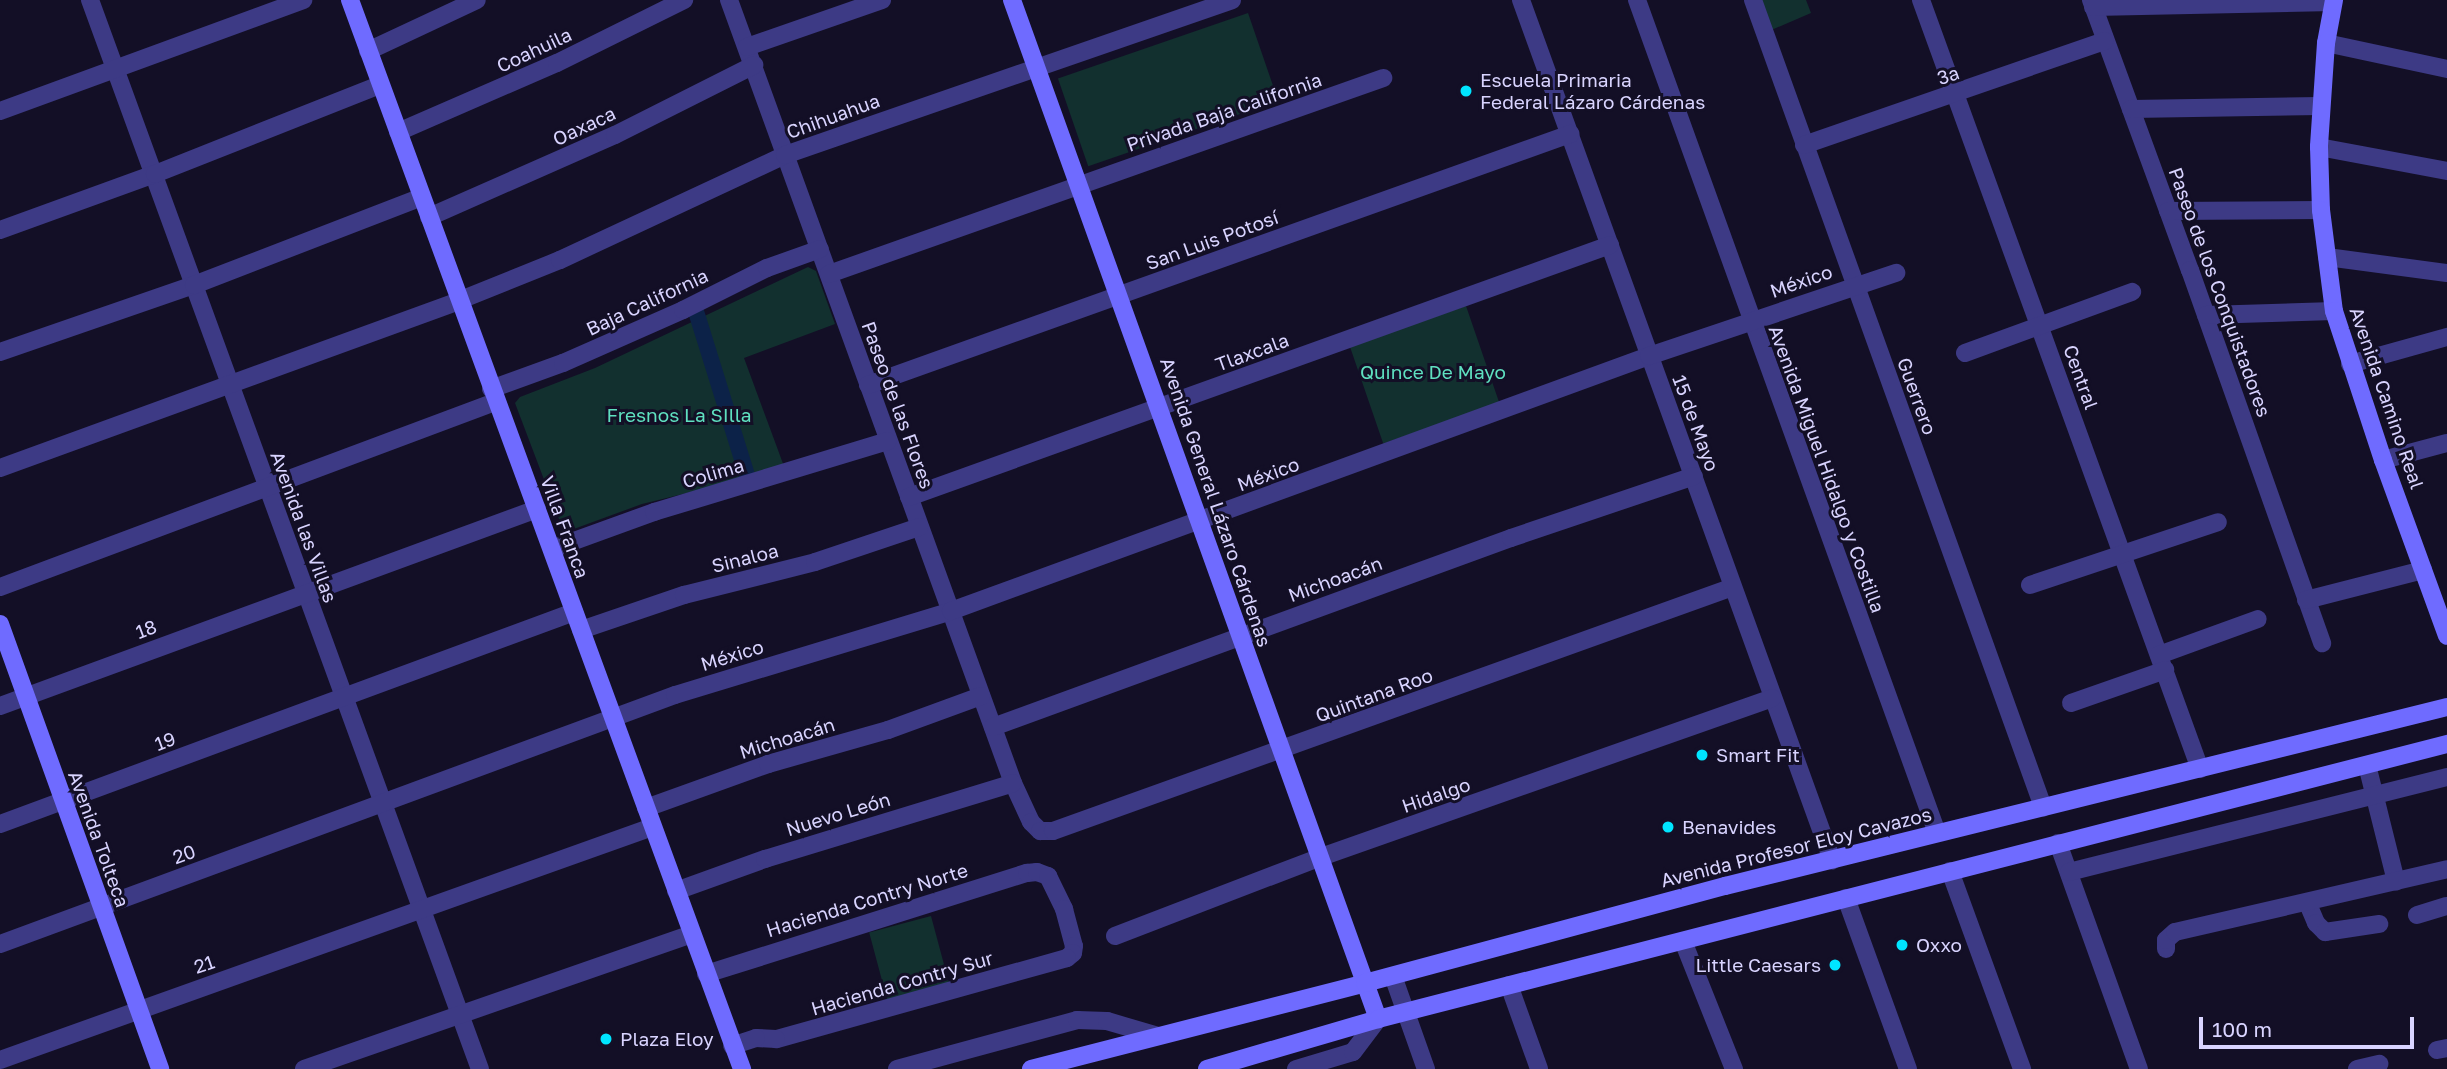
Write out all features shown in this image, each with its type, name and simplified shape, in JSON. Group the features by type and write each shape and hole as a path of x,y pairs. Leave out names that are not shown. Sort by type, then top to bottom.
{"street":[{"name":"Avenida las Villas","path":"90,0 480,1069"},
{"path":"0,111 303,0"},
{"name":"Villa Franca","path":"350,0 458,301 552,549 742,1069"},
{"path":"368,51 477,0"},
{"name":"Coahuila","path":"398,132 548,68 684,0"},
{"name":"Paseo de las Flores","path":"729,0 981,696 1013,783 1031,822"},
{"path":"747,47 882,0"},
{"name":"Avenida General Lázaro Cárdenas","path":"1012,0 1378,1019"},
{"name":"Chihuahua","path":"0,468 458,301 560,260 785,155 1038,70 1232,0"},
{"name":"15 de Mayo","path":"1521,0 1832,860"},
{"name":"Avenida Miguel Hidalgo y Costilla","path":"1637,0 1937,833"},
{"name":"Guerrero","path":"1752,0 2043,807"},
{"name":"Central","path":"1922,0 2200,769"},
{"path":"2092,4 2333,1"},
{"name":"Avenida Camino Real","path":"2333,1 2326,43 2319,147 2321,210 2334,311 2382,460 2447,636"},
{"name":"Paseo de los Conquistadores","path":"2092,4 2322,643"},
{"name":"3a","path":"1804,145 2105,41"},
{"path":"2326,43 2447,69"},
{"name":"Oaxaca","path":"429,217 615,135 754,65"},
{"name":"Privada Baja California","path":"1078,186 1383,78"},
{"path":"0,230 155,174 380,85"},
{"path":"2131,109 2320,106"},
{"name":"San Luis Potosí","path":"868,385 1570,134"},
{"path":"2319,147 2447,171"},
{"path":"829,274 1078,186"},
{"path":"0,352 194,285 422,197"},
{"path":"2168,211 2321,210"},
{"name":"Tlaxcala","path":"909,497 1610,245"},
{"name":"Baja California","path":"0,587 268,489 493,396 683,310 767,268 820,249"},
{"path":"2327,257 2447,273"},
{"name":"México","path":"383,804 688,691 951,611 1649,356 1896,272"},
{"path":"1965,353 2132,292"},
{"path":"2206,315 2334,311"},
{"path":"2350,364 2447,337"},
{"name":"Colima","path":"552,549 654,512 887,440"},
{"path":"2382,460 2447,443"},
{"name":"Michoacán","path":"993,727 1240,635 1694,476"},
{"name":"18","path":"0,706 537,509"},
{"path":"2030,585 2218,522"},
{"name":"Sinaloa","path":"581,631 684,595 815,562 919,527"},
{"path":"2306,600 2423,570"},
{"name":"Quintana Roo","path":"1031,822 1040,831 1053,831 1732,587"},
{"name":"19","path":"0,824 574,612"},
{"path":"2071,703 2258,619"},
{"name":"Avenida Tolteca","path":"0,624 160,1069"},
{"name":"Michoacán","path":"646,808 768,764 888,730 981,696"},
{"name":"Hidalgo","path":"1115,936 1321,857 1772,698"},
{"name":"Avenida Profesor Eloy Cavazos","path":"1031,1069 1937,833 2447,707"},
{"path":"1212,1068 1378,1019 2447,744"},
{"path":"2367,765 2396,881"},
{"path":"2068,873 2447,777"},
{"name":"Nuevo León","path":"676,891 777,855 1013,783"},
{"name":"20","path":"0,944 383,804"},
{"name":"21","path":"0,1060 652,827"},
{"path":"2058,843 2139,1069"},
{"path":"2166,949 2166,940 2175,932 2308,904 2447,869"},
{"path":"1951,871 2022,1069"},
{"name":"Hacienda Contry Norte","path":"706,974 937,900 1027,873 1042,873"},
{"name":"Hacienda Contry Sur","path":"732,1046 756,1038 776,1040 1067,958 1073,953 1074,946 1053,884 1042,873"},
{"path":"1846,898 1908,1069"},
{"path":"2308,904 2316,923 2325,932 2379,924"},
{"path":"2417,915 2447,906"},
{"path":"304,1069 458,1013 691,934"},
{"path":"1683,941 1734,1069"},
{"path":"1393,976 1426,1069"},
{"path":"1510,985 1539,1069"},
{"path":"1296,1069 1353,1052 1378,1019"},
{"path":"897,1069 1077,1020 1107,1021 1158,1036"},
{"path":"2357,1069 2379,1063"}],"green space":[{"path":"1759,0 1806,0 1811,13 1769,31"},
{"path":"1248,13 1278,101 1088,166 1058,78"},
{"name":"Fresnos La SIlla","path":"808,267 816,271 835,324 744,358 785,469 642,504 571,530 562,527 515,403 520,397 595,368"},
{"name":"Quince De Mayo","path":"1466,306 1500,403 1383,443 1350,346"},
{"path":"931,916 949,984 887,1000 869,933"}],"waterway":[{"path":"694,305 748,478"}],"place":[{"name":"Escuela Primaria Federal Lázaro Cárdenas","path":"1466,91"},
{"name":"Smart Fit","path":"1702,755"},
{"name":"Benavides","path":"1668,827"},
{"name":"Oxxo","path":"1902,945"},
{"name":"Little Caesars","path":"1835,965"},
{"name":"Plaza Eloy","path":"606,1039"}]}
